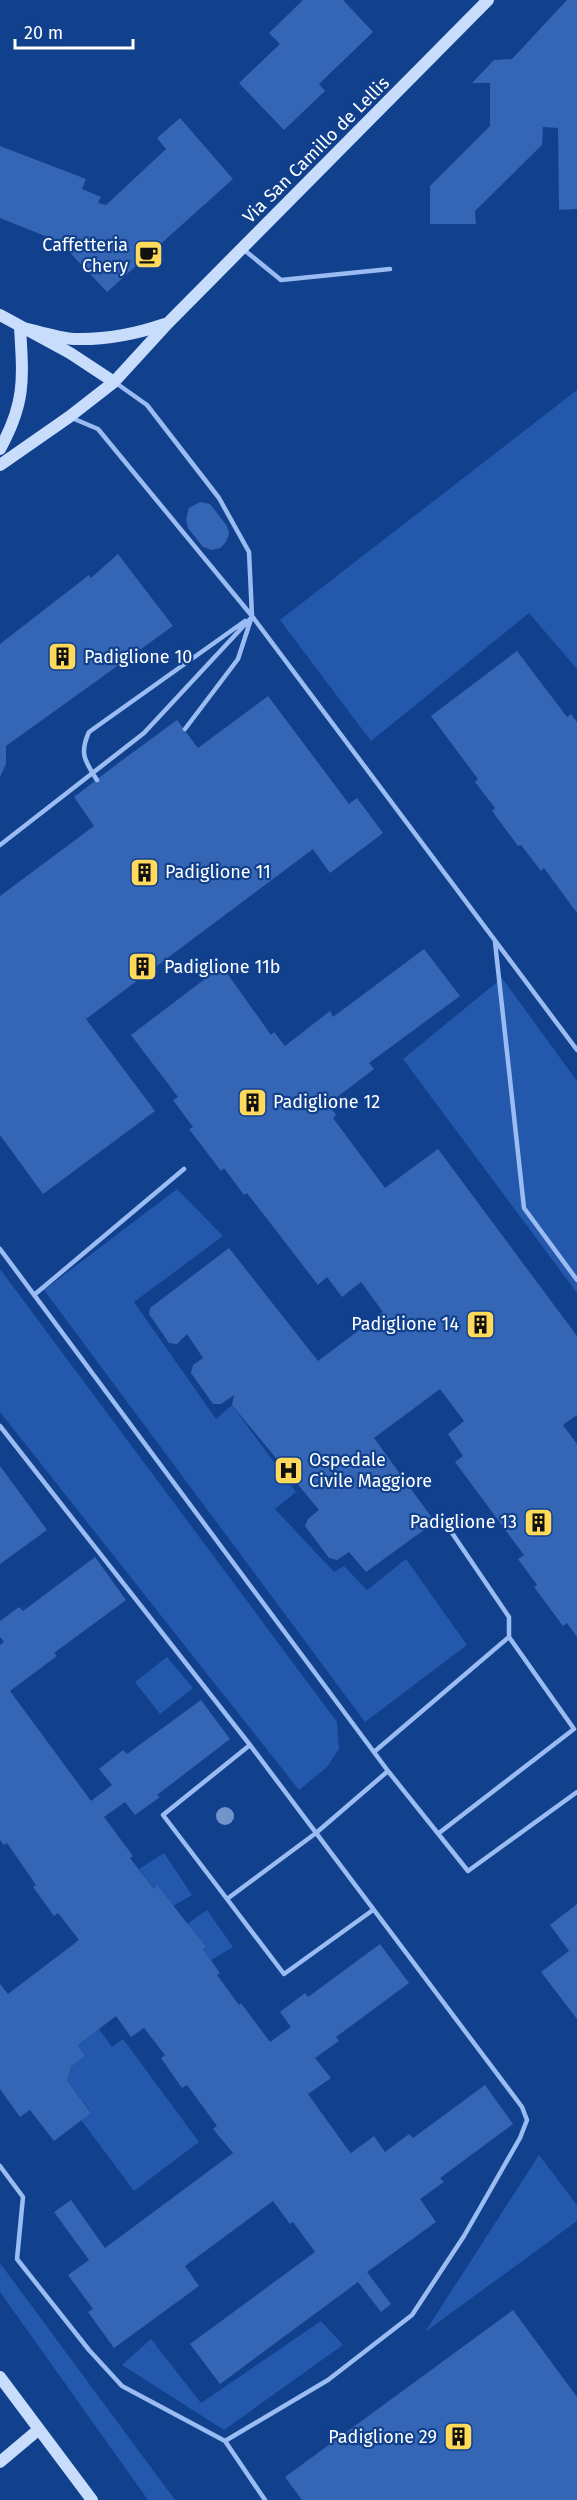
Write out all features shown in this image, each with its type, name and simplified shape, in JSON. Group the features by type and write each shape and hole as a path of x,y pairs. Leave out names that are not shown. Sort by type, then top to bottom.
{"street":[{"name":"Via San Camillo de Lellis","path":"0,465 69,417 114,382 168,323 488,0"},
{"path":"0,315 70,353 114,382"},
{"name":"Via San Camillo de Lellis","path":"20,327 73,339 119,337 168,323"},
{"path":"0,449 14,424 23,383 20,327"},
{"path":"0,2377 92,2500"},
{"path":"0,2462 38,2430"}],"lane":[{"path":"243,249 281,280 390,269"},
{"path":"114,382 147,405 219,498 249,552 252,616 238,659 185,729"},
{"path":"69,417 98,429 252,616 577,1050"},
{"path":"97,780 84,759 83,745 89,732 252,616"},
{"path":"0,845 144,734 252,616"},
{"path":"494,940 524,1208 577,1280"},
{"path":"34,1295 184,1169"},
{"path":"0,1249 388,1771 468,1871 577,1792"},
{"path":"0,1426 250,1745 522,2107 527,2120 520,2138 464,2236 412,2315 328,2380 225,2441"},
{"path":"439,1833 574,1729 509,1637 509,1617 452,1533"},
{"path":"374,1752 509,1637"},
{"path":"250,1745 163,1815 284,1974 373,1910"},
{"path":"227,1899 316,1833 388,1771"},
{"path":"0,2166 23,2197 16,2259 89,2350 122,2386 225,2441 265,2500"}],"shaded area":[{"path":"577,390 577,669 529,613 371,741 280,620"},
{"path":"502,978 577,1081 577,1293 403,1059"},
{"path":"177,1189 223,1236 134,1302 216,1419 232,1405 296,1492 275,1509 334,1572 344,1566 367,1590 406,1559 467,1645 365,1722 44,1290"},
{"path":"0,1269 337,1722 339,1749 327,1767 299,1790 0,1412"},
{"path":"167,1657 193,1688 160,1714 135,1682"},
{"path":"164,1853 192,1895 173,1906 157,1886 154,1889 139,1869"},
{"path":"207,1910 233,1947 211,1960 203,1949 205,1947 187,1924"},
{"path":"99,2029 112,2047 123,2039 199,2142 134,2191 81,2120 91,2112 67,2080 71,2067 85,2056 78,2045"},
{"path":"539,2155 577,2205 577,2221 425,2332"},
{"path":"0,2263 175,2500 148,2500 0,2292"},
{"path":"321,2321 343,2345 224,2430 122,2365 151,2339 201,2403"}],"building":[{"path":"303,0 343,0 373,32 319,84 325,91 284,130 239,83 280,44 269,33"},
{"path":"567,0 577,0 577,209 559,210 558,128 543,127 542,145 475,211 476,224 430,224 430,186 490,126 490,83 472,83 494,60 512,59"},
{"path":"180,118 233,179 107,292 60,242 0,218 0,146 86,179 82,189 101,197 98,203 106,205 166,149 157,138"},
{"path":"200,502 210,504 227,526 229,534 226,542 220,548 212,550 203,547 188,528 186,519 189,508"},
{"path":"118,554 173,626 6,746 6,764 0,777 0,644 89,575 91,578"},
{"path":"517,651 567,717 571,714 577,722 577,913 544,868 541,871 521,845 518,846 492,811 495,808 475,782 478,779 431,716"},
{"name":"Padiglione 11","path":"268,696 349,804 357,798 383,833 330,873 313,849 86,1019 155,1111 43,1194 0,1135 0,896 94,826 74,797 121,761 177,720 198,748"},
{"path":"424,949 460,996 369,1063 374,1069 328,1104 336,1115 333,1118 385,1188 438,1149 577,1336 577,1415 563,1425 577,1444 577,1637 567,1623 563,1626 534,1587 537,1585 518,1559 524,1555 455,1462 463,1456 448,1434 464,1421 440,1389 374,1438 435,1522 366,1572 349,1552 337,1560 329,1558 305,1526 308,1519 319,1510 232,1405 234,1395 221,1404 213,1404 191,1373 193,1365 203,1358 187,1334 177,1344 169,1343 149,1314 150,1308 229,1248 318,1361 383,1312 361,1282 342,1297 327,1277 318,1285 247,1193 244,1195 224,1168 221,1171 189,1129 193,1127 173,1100 178,1097 131,1035 222,966 271,1035 274,1032 285,1046 330,1011 333,1017"},
{"path":"0,1466 47,1530 0,1564"},
{"path":"95,1557 126,1600 54,1653 57,1656 10,1691 91,1801 112,1785 99,1769 123,1750 127,1754 201,1700 230,1739 157,1795 160,1797 135,1815 125,1802 104,1817 133,1856 130,1858 154,1889 157,1885 206,1947 203,1949 220,1973 217,1975 270,2042 291,2027 280,2012 305,1993 308,1997 380,1944 409,1983 336,2037 339,2041 315,2058 331,2078 308,2094 351,2153 374,2136 385,2152 409,2134 413,2138 485,2085 513,2124 440,2178 444,2182 420,2199 436,2222 367,2272 391,2304 381,2312 358,2282 220,2384 190,2344 315,2252 293,2222 290,2224 273,2201 185,2266 199,2286 114,2348 88,2312 93,2309 68,2275 89,2260 54,2212 71,2200 105,2248 233,2153 213,2129 217,2126 187,2085 182,2088 161,2058 165,2055 144,2028 131,2037 116,2016 78,2045 85,2056 71,2067 67,2080 91,2113 54,2141 30,2110 20,2117 0,2089 0,1984 8,1994 79,1940 58,1913 54,1916 33,1887 36,1885 7,1843 4,1845 0,1840 0,1645 4,1642 0,1637 0,1621 19,1607 23,1611"},
{"path":"577,1904 577,2019 541,1972 569,1951 550,1925"},
{"name":"Padiglione 29","path":"513,2310 577,2397 577,2500 302,2500 285,2477"}],"place":[{"name":"Caffetteria Chery","path":"149,255"},
{"name":"Padiglione 10","path":"63,657"},
{"name":"Padiglione 11","path":"144,872"},
{"name":"Padiglione 11b","path":"143,967"},
{"name":"Padiglione 12","path":"252,1102"},
{"name":"Padiglione 14","path":"480,1324"},
{"name":"Ospedale Civile Maggiore","path":"288,1470"},
{"name":"Padiglione 13","path":"538,1522"},
{"name":"Padiglione 29","path":"458,2437"}]}
